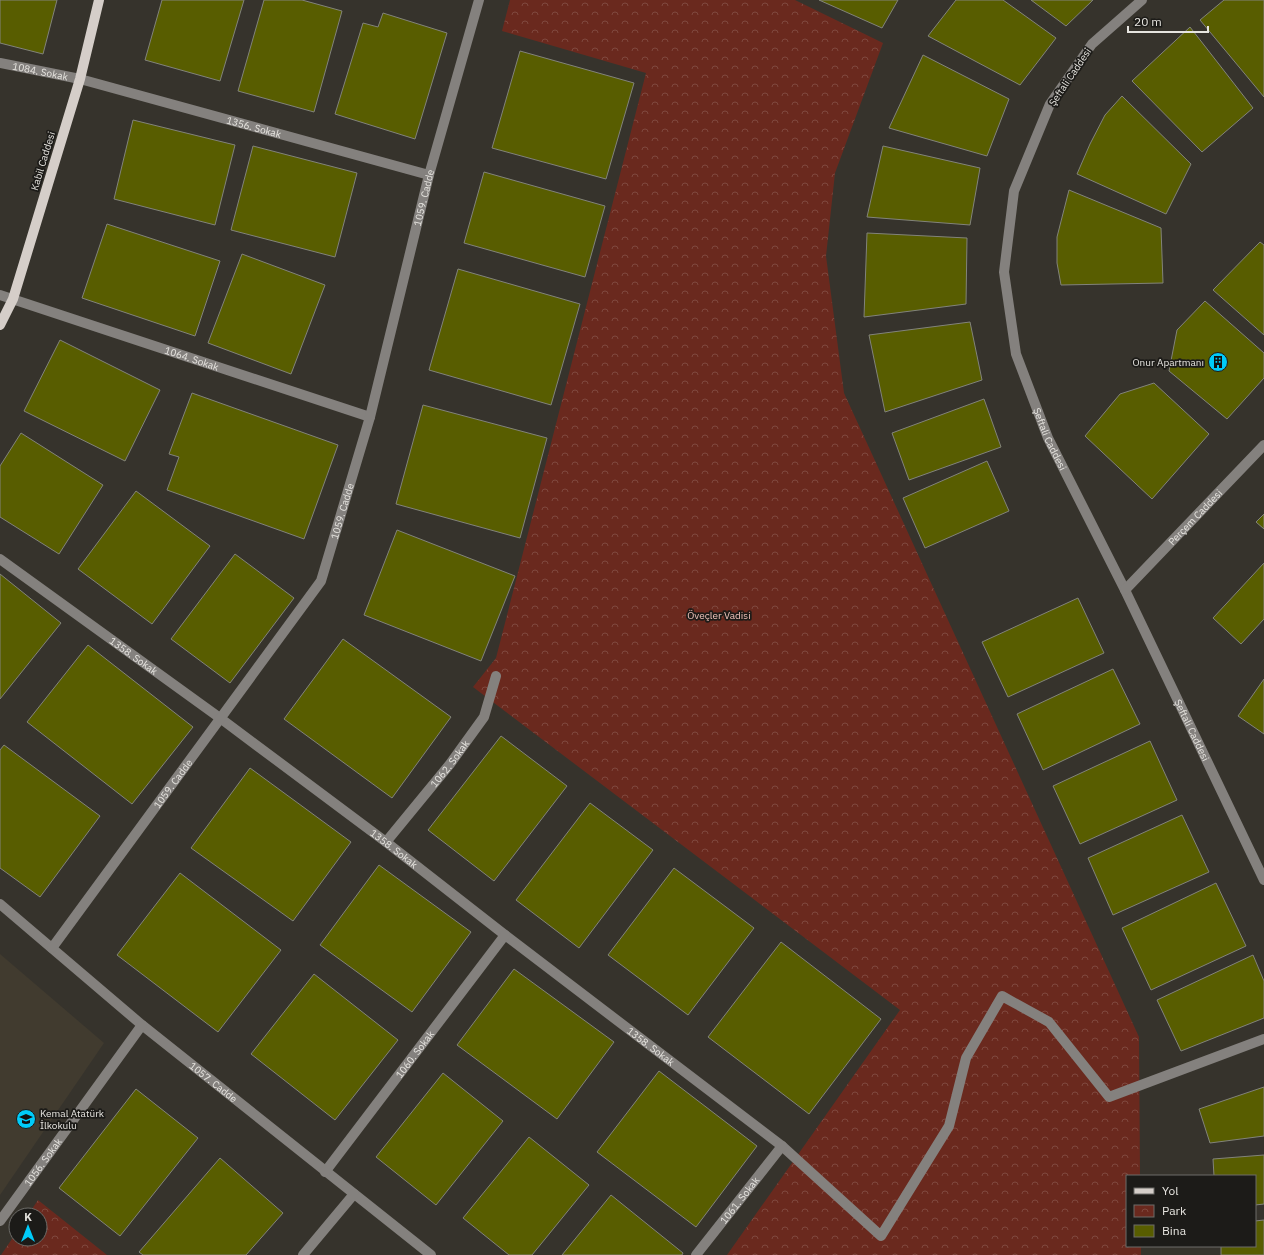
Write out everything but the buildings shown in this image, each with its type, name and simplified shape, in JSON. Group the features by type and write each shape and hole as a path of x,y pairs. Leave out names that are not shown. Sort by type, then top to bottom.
{"main road":[{"name":"Kabil Caddesi","path":"0,325 13,299 80,79 99,0"}],"street":[{"name":"1059. Cadde","path":"52,948 321,581 370,417 429,175 479,0"},
{"name":"Şeftali Caddesi","path":"1142,0 1092,44 1050,104 1014,191 1004,272 1016,354 1048,438 1125,590 1264,880"},
{"name":"1084. Sokak","path":"0,63 80,79"},
{"name":"1356. Sokak","path":"80,79 429,175"},
{"name":"1064. Sokak","path":"0,294 370,417"},
{"name":"Perçem Caddesi","path":"1125,590 1264,444"},
{"name":"1358. Sokak","path":"0,559 220,718 386,842 505,935 782,1146 881,1236 949,1126 966,1058 1002,996 1049,1022 1109,1097 1264,1039"},
{"name":"1062. Sokak","path":"386,842 450,764 484,717 496,676"},
{"name":"1057. Cadde","path":"0,904 142,1025 431,1255"},
{"name":"1060. Sokak","path":"325,1172 505,935"},
{"name":"1056. Sokak","path":"0,1221 142,1025"},
{"name":"1061. Sokak","path":"696,1255 782,1146"},
{"path":"303,1255 354,1194"}],"shaded area":[{"name":"Kemal Atatürk İlkokulu","path":"0,954 104,1043 0,1195"}],"green space":[{"name":"Öveçler Vadisi","path":"510,0 795,0 883,43 835,173 826,256 844,393 1139,1037 1140,1175 1126,1175 1126,1247 1141,1247 1141,1255 727,1255 900,1010 473,687 496,658 646,73 502,31"},
{"path":"38,1200 47,1207 33,1207"},
{"path":"48,1208 107,1255 1,1255 8,1245 8,1247 48,1247"}],"place":[{"name":"Onur Apartmanı","path":"1218,362"},
{"name":"Kemal Atatürk İlkokulu","path":"26,1119"}]}
